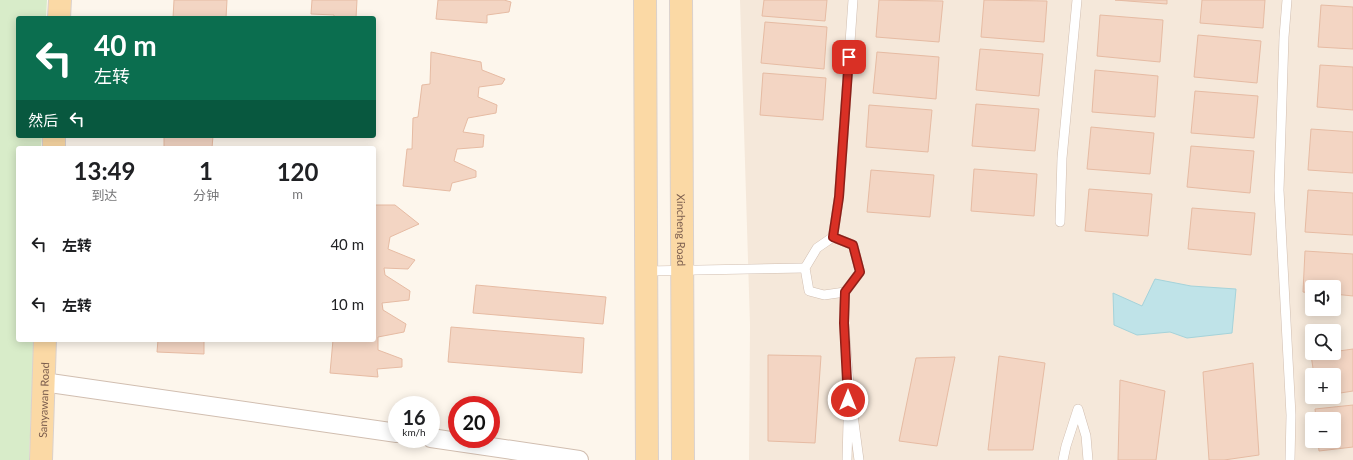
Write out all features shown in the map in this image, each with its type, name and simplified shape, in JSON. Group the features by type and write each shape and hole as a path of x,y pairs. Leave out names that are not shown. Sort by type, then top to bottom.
{"main road":[{"path":"60,0 60,16"},
{"path":"645,0 647,460"},
{"name":"Xincheng Road","path":"681,0 683,460"},
{"name":"Sanyawan Road","path":"41,460 45,342"}],"street":[{"path":"43,382 388,432"},
{"path":"440,439 579,460"}],"lane":[{"path":"845,292 824,295 809,292 805,268 817,248 833,237 839,197 853,0"},
{"path":"1060,222 1062,158 1077,0"},
{"path":"1287,0 1284,37 1279,190 1291,415 1290,460"},
{"path":"833,237 853,245 860,272 845,292 844,323 849,385 859,460"},
{"path":"646,271 805,268"},
{"path":"847,460 849,385"},
{"path":"1063,460 1078,409 1086,436 1088,460"}],"shaded area":[{"path":"740,0 1353,0 1353,460 749,460 750,325"}],"green space":[{"path":"0,0 47,0 46,16 16,16 16,138 42,138 41,146 16,146 16,342 34,342 29,460 0,460"}],"water":[{"path":"1155,279 1191,286 1236,289 1232,333 1187,338 1170,332 1137,335 1114,325 1113,293 1142,306"}],"building":[{"path":"174,0 227,0 226,16 173,16"},
{"path":"312,0 357,0 356,16 311,14"},
{"path":"438,0 504,0 511,2 509,12 487,15 487,23 436,19"},
{"path":"764,0 827,0 825,21 762,16"},
{"path":"879,0 943,1 939,42 876,37"},
{"path":"984,0 1047,1 1044,42 981,37"},
{"path":"1115,0 1167,0 1167,4"},
{"path":"1202,0 1265,0 1263,28 1200,23"},
{"path":"1321,5 1353,7 1353,49 1318,47"},
{"path":"1100,15 1163,20 1160,62 1097,56"},
{"path":"765,22 827,27 824,69 761,63"},
{"path":"1198,35 1261,41 1257,83 1194,77"},
{"path":"980,49 1043,54 1039,96 976,90"},
{"path":"431,52 481,62 482,70 505,79 502,84 479,87 478,97 497,105 496,113 468,118 463,132 484,135 483,147 457,149 454,161 476,171 476,177 452,183 450,191 403,186 407,149 412,149 413,118 418,117 422,85 430,84"},
{"path":"877,52 939,57 936,99 873,93"},
{"path":"1320,65 1353,67 1353,110 1317,107"},
{"path":"1095,70 1158,76 1155,117 1092,112"},
{"path":"763,73 826,78 823,120 760,115"},
{"path":"1195,91 1258,96 1254,138 1191,133"},
{"path":"976,104 1039,109 1035,151 972,146"},
{"path":"869,105 932,110 928,152 866,147"},
{"path":"1091,127 1154,133 1150,174 1087,169"},
{"path":"1311,129 1353,132 1353,173 1308,170"},
{"path":"164,138 213,138 212,146 164,146"},
{"path":"1191,146 1254,151 1250,193 1187,187"},
{"path":"974,169 1037,174 1034,216 971,211"},
{"path":"871,170 934,175 930,217 867,212"},
{"path":"1089,189 1152,194 1148,236 1085,231"},
{"path":"1308,190 1353,193 1353,235 1305,232"},
{"path":"376,205 395,205 419,224 390,237 388,249 415,260 408,269 384,268 385,275 410,291 409,300 382,303 383,310 406,324 404,332 378,337 378,350 402,359 402,367 377,369 378,377 330,373 333,342 376,342"},
{"path":"1192,208 1255,213 1251,255 1188,249"},
{"path":"1305,251 1353,254 1353,296 1341,295 1341,280 1305,280 1305,292 1303,292"},
{"path":"476,285 606,297 603,324 473,313"},
{"path":"451,327 584,338 582,373 448,362"},
{"path":"158,342 204,342 204,354 157,352"},
{"path":"1353,349 1353,391 1341,393 1341,368 1313,368 1312,360 1341,360 1341,351"},
{"path":"768,355 821,356 815,443 768,441"},
{"path":"999,356 1045,363 1033,450 988,450"},
{"path":"955,357 937,446 899,441 916,358"},
{"path":"1253,363 1259,455 1224,460 1209,460 1203,372"},
{"path":"1120,380 1165,391 1156,460 1118,460"},
{"path":"1353,405 1353,447 1319,451 1319,448 1341,448 1341,412 1315,412 1315,409"}],"route":[{"path":"848,400 849,385 844,323 845,292 860,272 853,245 833,237 839,197 849,57"}]}
